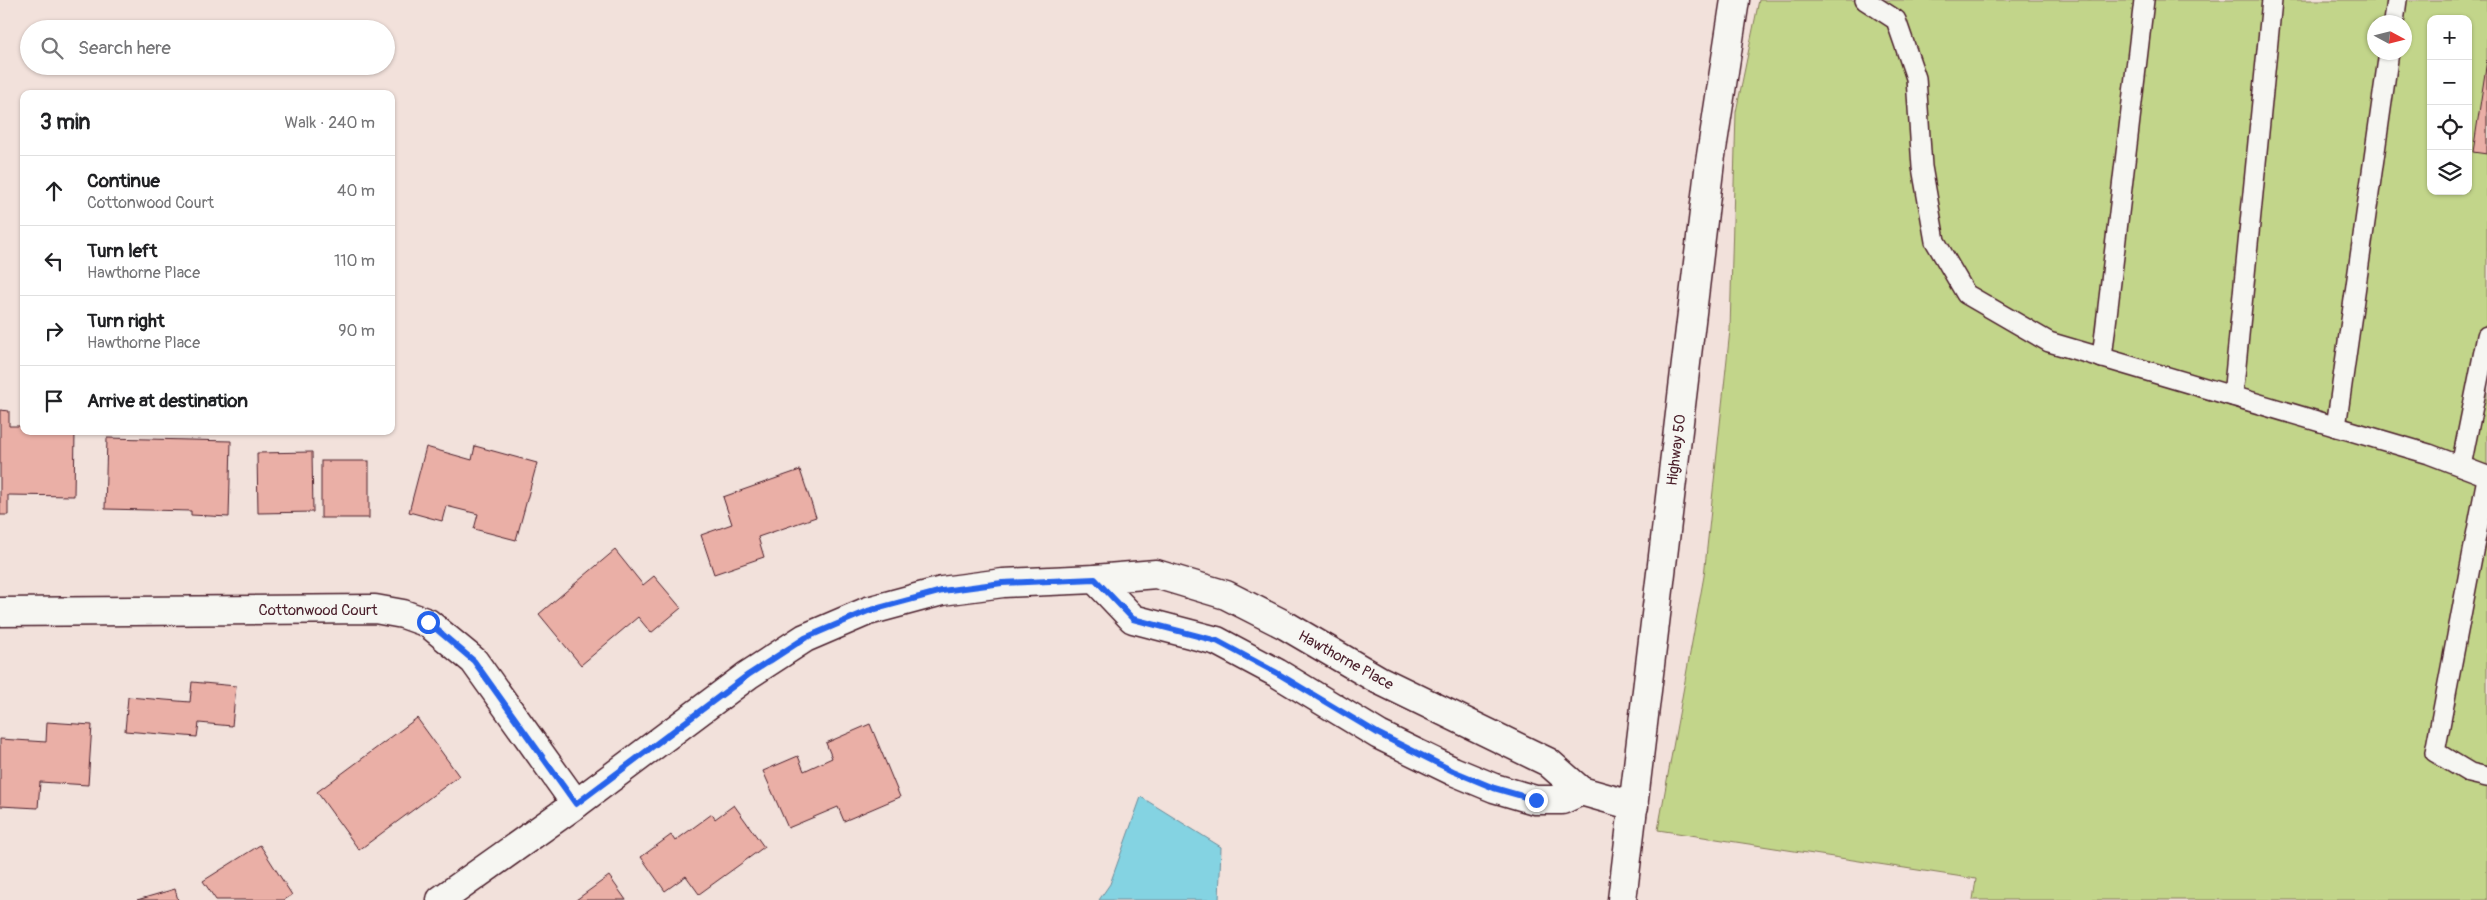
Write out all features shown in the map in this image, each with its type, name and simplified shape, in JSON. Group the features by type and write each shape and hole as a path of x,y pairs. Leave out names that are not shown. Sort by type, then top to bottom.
{"street":[{"name":"Highway 50","path":"1622,900 1709,172 1735,0"},
{"name":"Hawthorne Place","path":"441,900 576,804 748,675 805,638 868,611 942,591 1002,583 1156,574 1226,596 1285,626 1379,680 1548,762 1581,791 1634,806"},
{"path":"1095,579 1133,619 1217,641 1277,673 1379,734 1453,771 1494,788 1536,800 1562,800 1581,791"},
{"name":"Cottonwood Court","path":"0,612 374,609 404,614 428,622 474,661 576,804"}],"lane":[{"path":"1865,0 1896,20 1916,78 1922,167 1935,241 1966,294 2049,342 2429,454 2487,477 2435,752 2470,773 2487,777"},
{"path":"2102,358 2144,0"},
{"path":"2233,396 2272,0"},
{"path":"2395,15 2397,0"},
{"path":"2336,427 2389,60"},
{"path":"2461,466 2487,336"}],"green space":[{"path":"1759,0 2487,0 2487,900 1973,900 1976,879 1658,830 1704,576 1730,330 1736,112"}],"water":[{"path":"1141,797 1221,847 1219,900 1099,900 1110,884"}],"building":[{"path":"2487,60 2487,154 2473,152"},
{"path":"0,410 9,411 9,426 20,426 20,435 75,435 74,496 8,495 8,515 0,515"},
{"path":"107,438 231,441 229,517 191,515 191,511 105,509"},
{"path":"475,446 537,463 516,540 474,529 478,514 446,506 442,521 409,512 426,447 472,460"},
{"path":"312,452 313,512 258,513 257,453"},
{"path":"321,461 369,461 369,518 321,518"},
{"path":"800,470 816,517 758,537 764,557 714,574 701,535 732,524 723,497"},
{"path":"615,550 643,585 654,576 681,608 651,633 638,617 581,665 539,614"},
{"path":"192,682 236,686 232,726 199,723 197,737 125,731 128,697 190,702"},
{"path":"417,718 459,776 359,850 317,792"},
{"path":"47,722 92,725 88,785 40,782 38,808 0,806 0,739 46,742"},
{"path":"870,724 900,797 844,821 838,807 788,828 763,771 798,756 804,771 832,758 826,743"},
{"path":"734,805 764,847 699,894 686,876 665,891 641,857 671,835 675,841 712,814 715,819"},
{"path":"260,845 292,895 284,900 216,900 203,881"},
{"path":"609,876 626,900 576,900"},
{"path":"175,889 178,900 137,900"}],"route":[{"path":"428,622 474,661 576,804 748,675 805,638 868,611 942,591 1002,583 1095,579 1133,619 1217,641 1277,673 1379,734 1453,771 1494,788 1536,800"}]}
